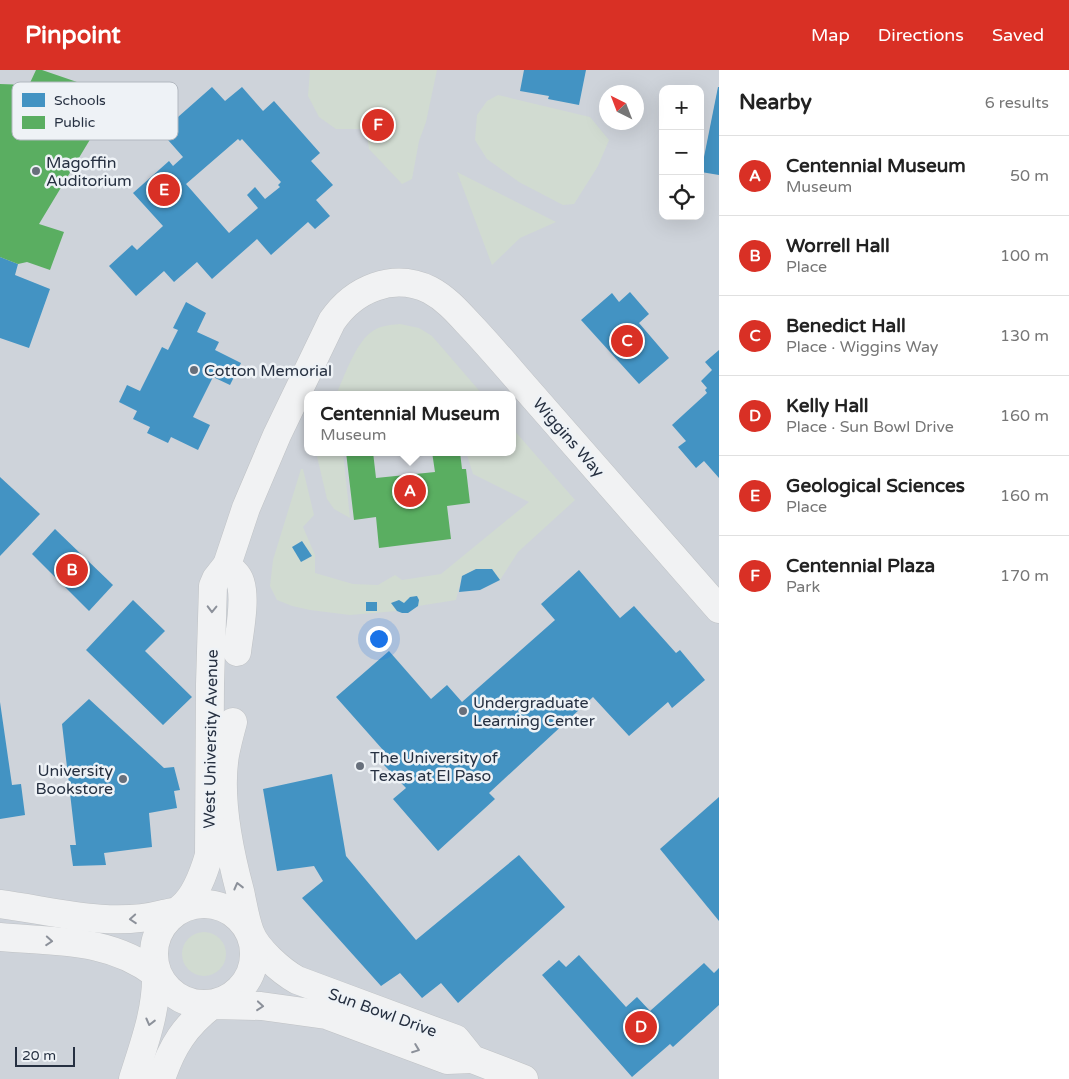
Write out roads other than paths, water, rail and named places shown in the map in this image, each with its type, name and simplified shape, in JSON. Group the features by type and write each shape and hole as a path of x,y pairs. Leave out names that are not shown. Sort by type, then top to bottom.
{"street":[{"name":"West University Avenue","path":"180,910 204,874 209,855 213,586 227,565 246,508 277,435 332,321 340,310 361,292 391,282 406,282"},
{"name":"Wiggins Way","path":"406,282 429,290 439,296 478,333 719,608"},
{"name":"West University Avenue","path":"227,565 238,577 242,586 242,608 237,652"},
{"name":"West University Avenue","path":"233,722 225,756 224,792 226,817 231,852 250,933"},
{"path":"0,904 109,920 150,918 201,904 213,904 224,907 242,922 250,933 254,952 254,963 250,974 238,992 228,999 212,1005 194,1020 180,1036 170,1056 162,1079"},
{"path":"133,1079 151,1021 156,991 154,946 157,935 162,925 170,916 180,910"},
{"name":"Sun Bowl Drive","path":"250,933 277,966 297,980 456,1039 472,1059"},
{"path":"0,938 97,945 144,964 156,974 175,996 196,1004 261,1006 311,1012 346,1022 447,1060 472,1059 524,1079"}],"place":[{"name":"Centennial Plaza","path":"378,125"},
{"name":"Magoffin Auditorium","path":"36,171"},
{"name":"Geological Sciences","path":"164,190"},
{"name":"Benedict Hall","path":"627,341"},
{"name":"Cotton Memorial","path":"194,370"},
{"name":"Centennial Museum","path":"410,491"},
{"name":"Worrell Hall","path":"72,570"},
{"name":"Undergraduate Learning Center","path":"463,711"},
{"name":"The University of Texas at El Paso","path":"360,766"},
{"name":"University Bookstore","path":"123,779"},
{"name":"Kelly Hall","path":"641,1027"}]}
